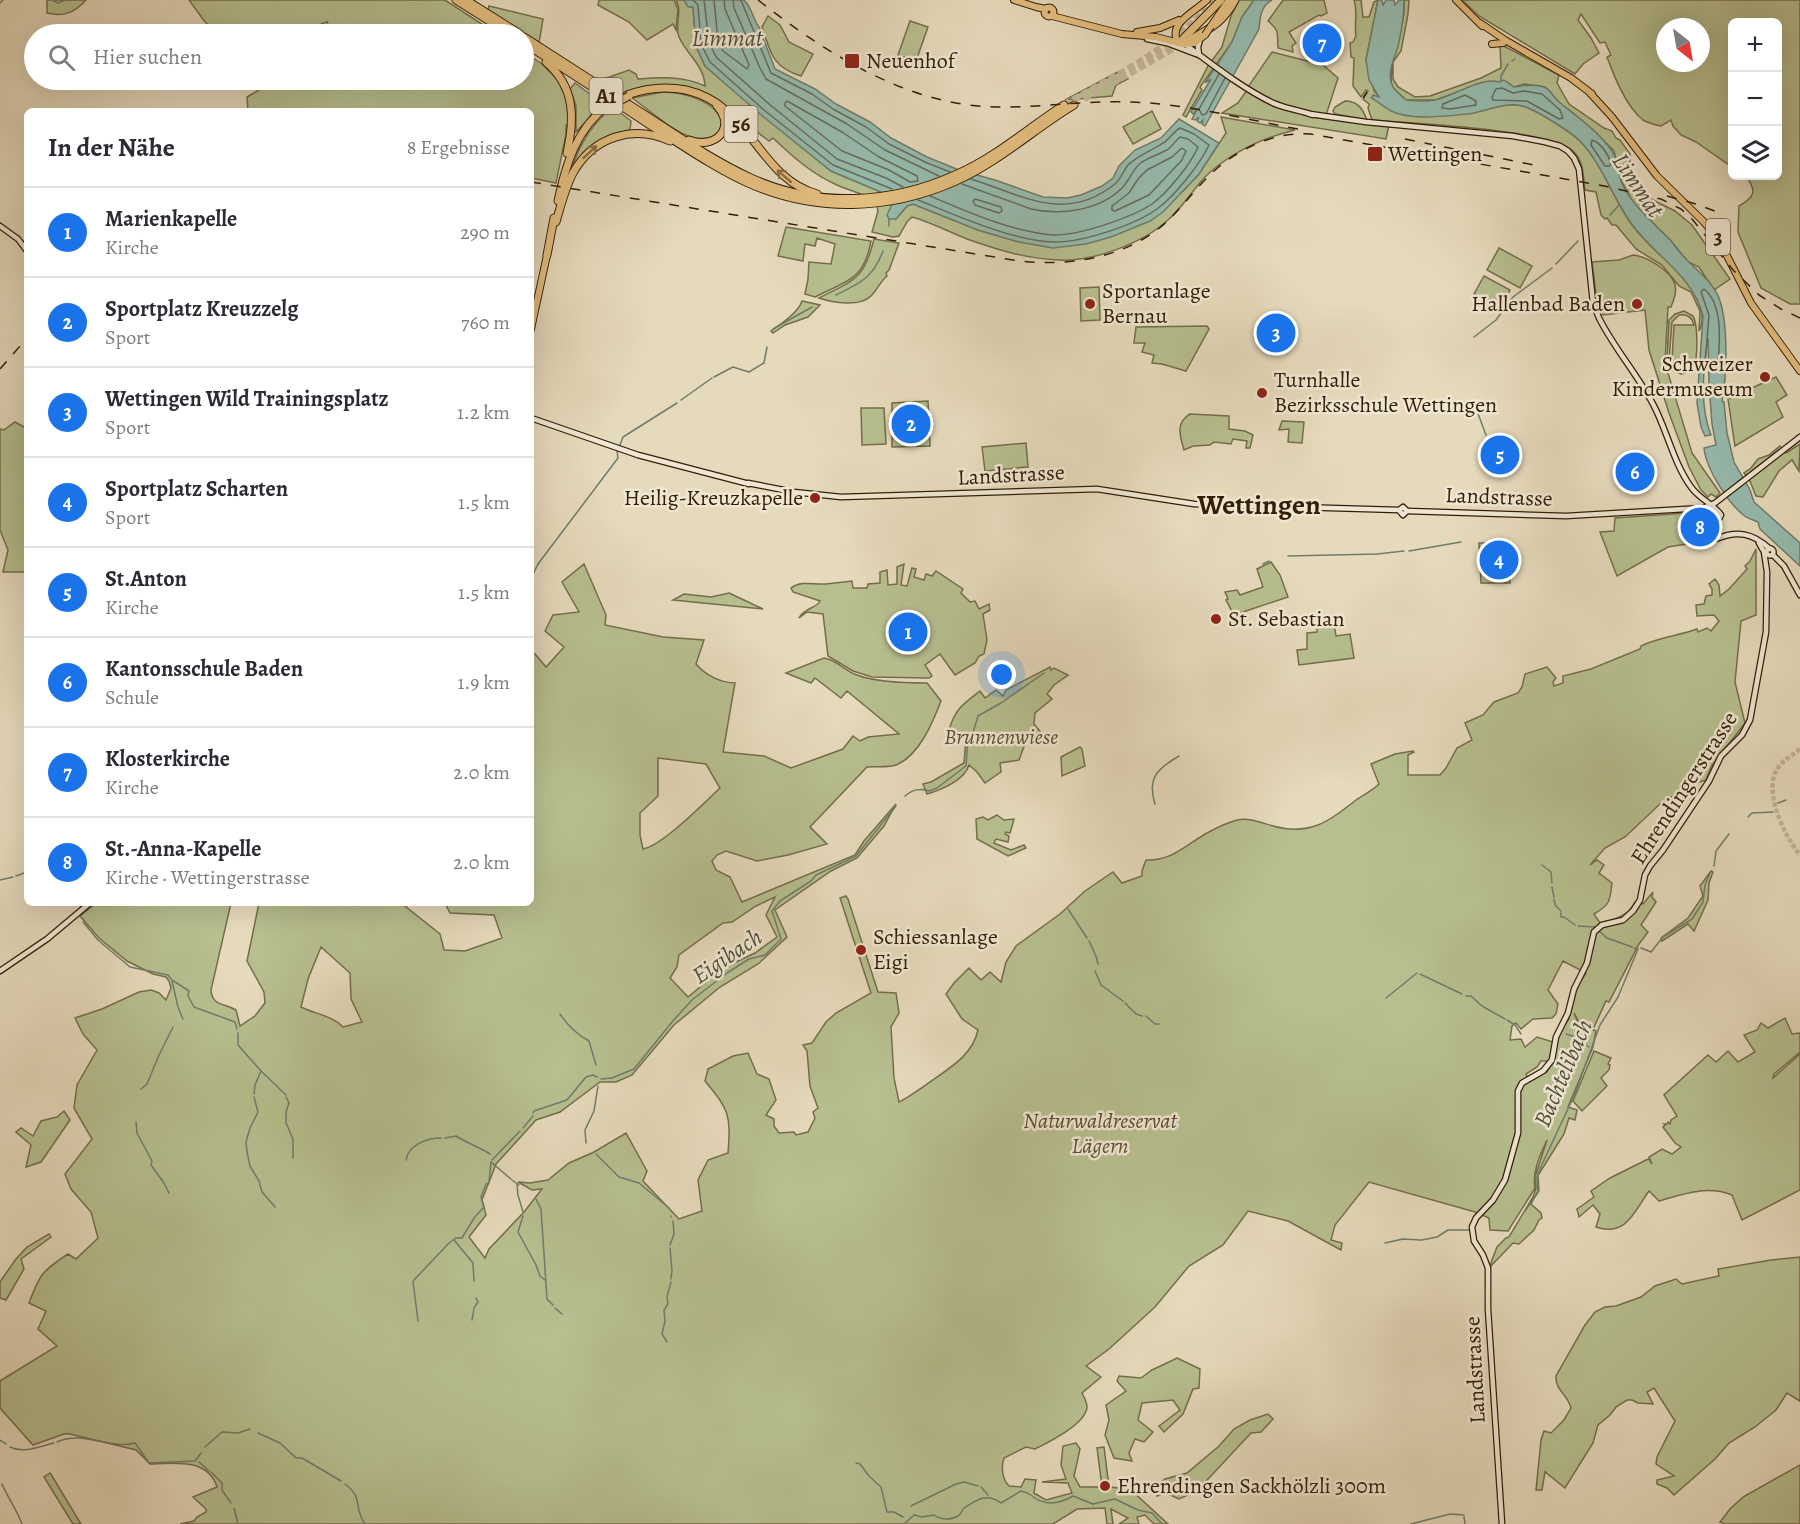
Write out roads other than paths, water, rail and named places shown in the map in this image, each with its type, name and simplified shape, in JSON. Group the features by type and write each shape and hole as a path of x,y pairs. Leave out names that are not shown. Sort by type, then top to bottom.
{"highway":[{"path":"456,0 494,24"},
{"name":"A1","path":"466,0 503,24"},
{"path":"1182,43 1221,0"},
{"path":"1182,43 1215,26 1226,15 1235,0"},
{"name":"A1","path":"534,44 724,164 763,183 800,194 837,199 884,196 934,184 977,168 1064,105"},
{"name":"A1","path":"534,50 683,146 744,181 786,197 837,205 892,201 936,189 977,168 1074,105"},
{"path":"534,52 556,71 567,88 572,108 573,126 547,255"},
{"name":"56","path":"628,95 648,89 666,88 691,91 707,97 737,119 772,164 788,180 807,191 837,199"},
{"path":"560,191 568,162 579,137 591,120 609,105 628,95 657,89 684,91 711,101 724,117 722,133 708,143 696,142 674,133"},
{"path":"556,222 565,177 575,147 588,125 609,105"},
{"path":"547,255 564,194 574,172 586,155 601,144 618,136 640,133 657,136 683,146"}],"main road":[{"path":"1014,0 1045,11 1051,8 1053,14 1116,32 1193,44 1203,37"},
{"path":"1207,0 1176,26 1182,43 1264,99 1290,110 1333,119 1513,136 1555,144 1564,148 1574,158 1579,169 1593,303 1602,324 1652,401 1686,480 1699,497 1714,503 1721,516 1711,532 1713,538 1732,533 1745,534 1758,538 1769,553"},
{"path":"1199,55 1198,47 1203,37 1229,0"},
{"name":"3","path":"1456,0 1500,40 1571,78 1605,105 1622,124 1662,180 1719,240 1751,303 1800,371"},
{"path":"1138,34 1165,26 1190,14"},
{"path":"0,225 18,239 24,247"},
{"path":"534,315 547,255"},
{"name":"Landstrasse","path":"534,419 638,455 748,483 794,492 858,497 1097,489 1194,504 1255,506 1258,502 1263,506 1399,510 1403,515 1407,511 1591,515 1695,509 1714,503"},
{"path":"1714,503 1800,437"},
{"path":"1745,534 1759,543 1784,566 1800,596"},
{"name":"Ehrendingerstrasse","path":"1476,1218 1493,1200 1505,1180 1518,1133 1518,1091 1522,1083 1543,1071 1552,1060 1556,1037 1568,1013 1574,989 1587,963 1594,932 1602,925 1623,920 1633,911 1640,900 1645,875 1650,866 1709,781 1721,756 1739,738 1748,724 1765,642 1766,564 1769,553"},
{"path":"0,971 60,929 87,906"},
{"name":"Landstrasse","path":"1476,1218 1472,1227 1473,1238 1484,1256 1488,1271 1488,1309 1502,1524"}],"water":[{"name":"Limmat","path":"684,0 744,0 759,27 775,69 815,89 836,104 870,122 891,138 927,157 959,170 1043,197 1067,198 1102,186 1113,178 1119,166 1135,150 1161,138 1179,119 1219,143 1199,174 1163,212 1150,221 1111,237 1086,244 1053,248 1019,242 978,230 913,204 907,206 896,219 889,219 887,215 894,200 893,197 831,171 705,66 696,46 693,7 688,7"},
{"path":"1254,0 1272,0 1263,9 1259,29 1205,126 1202,124 1203,120 1200,123 1197,121 1199,117 1192,119 1198,108 1193,114 1191,112 1211,79 1205,83 1232,42 1242,17"},
{"name":"Limmat","path":"1378,0 1382,0 1383,5 1386,0 1394,0 1395,5 1399,0 1404,0 1401,32 1390,76 1393,87 1406,100 1435,100 1476,84 1492,81 1504,80 1514,87 1542,86 1608,145 1620,164 1619,174 1622,184 1636,206 1707,280 1718,295 1723,311 1725,337 1726,365 1722,401 1734,462 1754,502 1800,543 1800,566 1760,529 1758,522 1747,518 1739,511 1714,476 1704,448 1716,445 1709,385 1708,338 1703,399 1711,435 1705,436 1701,427 1697,403 1703,316 1698,302 1682,277 1631,223 1588,150 1562,128 1519,105 1468,114 1419,117 1391,111 1372,98 1373,95 1379,97 1369,80 1366,60"}],"waterway":[{"path":"0,3 3,0"},
{"path":"52,0 58,3 65,0"},
{"path":"1501,81 1501,76 1508,64"},
{"path":"1610,215 1619,205"},
{"path":"889,219 889,226"},
{"path":"1556,264 1578,241"},
{"path":"836,295 865,279 875,268 883,251"},
{"path":"1474,337 1496,320 1513,297 1552,268"},
{"path":"773,329 812,307"},
{"path":"714,377 733,367 749,372 764,363 767,347"},
{"path":"681,400 712,378"},
{"path":"620,445 623,437 677,403"},
{"path":"1474,403 1486,435"},
{"path":"1484,464 1486,443"},
{"path":"534,572 618,458 617,451"},
{"path":"1409,551 1461,542"},
{"path":"1288,556 1377,554 1404,551"},
{"path":"1263,564 1269,561"},
{"name":"Eigibach","path":"905,796 917,790 929,791 937,788 966,766 968,738 972,736 978,716 1044,673"},
{"path":"1155,804 1153,781 1165,765 1179,756"},
{"name":"Bachtelibach","path":"1778,803 1786,800"},
{"name":"Eigibach","path":"601,1079 612,1078 634,1069 692,1000 749,959 765,955 781,939 772,911 780,901 811,881 816,875 856,856 896,806"},
{"name":"Bachtelibach","path":"1748,817 1752,813 1773,812"},
{"name":"Bachtelibach","path":"1714,866 1716,851 1729,834"},
{"path":"1542,865 1551,872 1552,883"},
{"path":"16,876 24,873"},
{"name":"Bachtelibach","path":"1641,948 1651,952 1663,937 1692,919 1703,902 1705,885 1710,873"},
{"path":"0,880 13,877"},
{"path":"1552,887 1554,897"},
{"path":"1554,899 1555,904"},
{"path":"1555,905 1561,911"},
{"path":"1068,909 1087,938"},
{"path":"1561,913 1561,917 1575,925"},
{"path":"83,922 98,940 130,967 168,975 171,979"},
{"path":"1578,926 1595,927"},
{"path":"1600,932 1607,938 1632,947"},
{"path":"1089,941 1098,964"},
{"name":"Bachtelibach","path":"1525,1211 1539,1191 1538,1173 1574,1096 1600,1025 1618,997 1638,949 1634,948"},
{"path":"1095,971 1101,985 1123,1001"},
{"path":"1386,998 1417,973"},
{"path":"1420,974 1462,994"},
{"path":"172,980 189,991 188,996 194,1007 235,1022 237,1029"},
{"path":"172,981 183,1019"},
{"path":"1466,996 1471,996 1482,1006 1505,1019"},
{"path":"1125,1003 1136,1014 1142,1016"},
{"path":"560,1014 580,1036 589,1041 596,1065"},
{"path":"1146,1016 1155,1024 1159,1024"},
{"path":"1507,1020 1515,1025 1521,1034"},
{"path":"141,1089 147,1084 173,1027"},
{"path":"238,1033 238,1045 261,1071 254,1094"},
{"path":"1566,1034 1589,1047"},
{"path":"261,1071 286,1095"},
{"name":"Eigibach","path":"533,1113 567,1100 586,1077 593,1075 597,1077"},
{"path":"586,1143 585,1130 594,1111 598,1086"},
{"path":"254,1097 258,1112 246,1142 247,1152 250,1166 259,1181 262,1192 275,1207"},
{"path":"286,1097 289,1103 286,1123 293,1139 293,1158"},
{"name":"Eigibach","path":"523,1128 533,1116"},
{"path":"136,1122 137,1133 152,1161 151,1165 169,1193"},
{"name":"Eigibach","path":"492,1160 520,1131"},
{"path":"445,1138 456,1136 490,1154"},
{"path":"406,1160 414,1146 430,1139 441,1138"},
{"path":"596,1154 619,1177 639,1183 669,1208"},
{"path":"491,1162 511,1179"},
{"name":"Eigibach","path":"418,1321 413,1281 449,1243 456,1238 462,1238 484,1207 481,1197 486,1184 489,1183 491,1162"},
{"path":"512,1180 519,1185"},
{"path":"517,1184 523,1212"},
{"path":"536,1199 541,1209 547,1299 553,1305"},
{"path":"523,1216 518,1232 540,1276 545,1280"},
{"path":"670,1245 674,1234 673,1221"},
{"path":"1422,1240 1437,1237 1448,1230 1469,1230"},
{"path":"1385,1243 1403,1239 1421,1240"},
{"name":"Eigibach","path":"454,1240 473,1263 474,1281"},
{"path":"670,1248 671,1279"},
{"path":"667,1342 662,1334 665,1321 664,1310 668,1304 667,1297 671,1282"},
{"name":"Eigibach","path":"472,1320 474,1308 478,1302 476,1298"},
{"path":"555,1308 562,1314"},
{"path":"205,1447 222,1432 238,1433 250,1429"},
{"path":"258,1433 280,1443 296,1458 302,1458 341,1481"},
{"path":"57,1442 77,1438 116,1444 135,1443 149,1463 195,1461 201,1453"},
{"path":"0,1440 6,1444"},
{"path":"10,1447 26,1450 54,1443"},
{"path":"199,1462 209,1471"},
{"path":"856,1463 860,1464 881,1487 887,1512 894,1512 903,1517"},
{"path":"211,1472 222,1483 222,1490 231,1503"},
{"path":"911,1506 956,1484 964,1482 978,1486"},
{"path":"2,1484 22,1524"},
{"path":"345,1484 357,1498 359,1513 365,1524"},
{"path":"981,1487 988,1495"},
{"path":"904,1524 914,1515 922,1517 934,1515 952,1519 977,1500 991,1498 1001,1503 1021,1491 1049,1503 1059,1502 1073,1496 1093,1504 1115,1499 1138,1510 1152,1513 1162,1524"},
{"path":"234,1508 238,1524"},
{"path":"1411,1524 1450,1514 1464,1515"},
{"path":"1464,1517 1465,1524"}],"tunnel":[{"path":"1064,105 1163,46 1198,17 1214,0"},
{"path":"1084,99 1181,44"},
{"path":"1800,749 1778,767 1773,780 1774,803 1778,815 1788,838 1800,855"}],"railway":[{"path":"758,0 839,57 869,73 930,97 962,104 995,107 1098,102 1153,103 1298,129"},
{"path":"1363,98 1367,92"},
{"path":"534,182 1013,260 1070,261 1107,254 1142,240 1170,219 1213,172 1251,146 1280,136 1311,134 1604,186 1661,199 1681,209 1692,219 1733,270 1759,295 1800,318"},
{"path":"1405,139 1534,165"},
{"path":"1667,196 1720,213"},
{"path":"0,369 24,341"}],"place":[{"name":"Klosterkirche","path":"1322,43"},
{"name":"Neuenhof","path":"852,61"},
{"name":"Wettingen","path":"1375,154"},
{"name":"Sportanlage Bernau","path":"1090,304"},
{"name":"Hallenbad Baden","path":"1637,304"},
{"name":"Wettingen Wild Trainingsplatz","path":"1276,333"},
{"name":"Schweizer Kindermuseum","path":"1765,377"},
{"name":"Turnhalle Bezirksschule Wettingen","path":"1262,393"},
{"name":"Sportplatz Kreuzzelg","path":"911,424"},
{"name":"St.Anton","path":"1500,455"},
{"name":"Kantonsschule Baden","path":"1635,472"},
{"name":"Heilig-Kreuzkapelle","path":"815,498"},
{"name":"St.-Anna-Kapelle","path":"1700,527"},
{"name":"Sportplatz Scharten","path":"1499,560"},
{"name":"St. Sebastian","path":"1216,619"},
{"name":"Marienkapelle","path":"908,632"},
{"name":"Schiessanlage Eigi","path":"861,950"},
{"name":"Ehrendingen Sackhölzli 300m","path":"1105,1486"}],"district":[{"name":"Wettingen","path":"1259,505"}],"park label":[{"name":"Brunnenwiese","path":"1001,737"},
{"name":"Naturwaldreservat Lägern","path":"1100,1134"}]}
